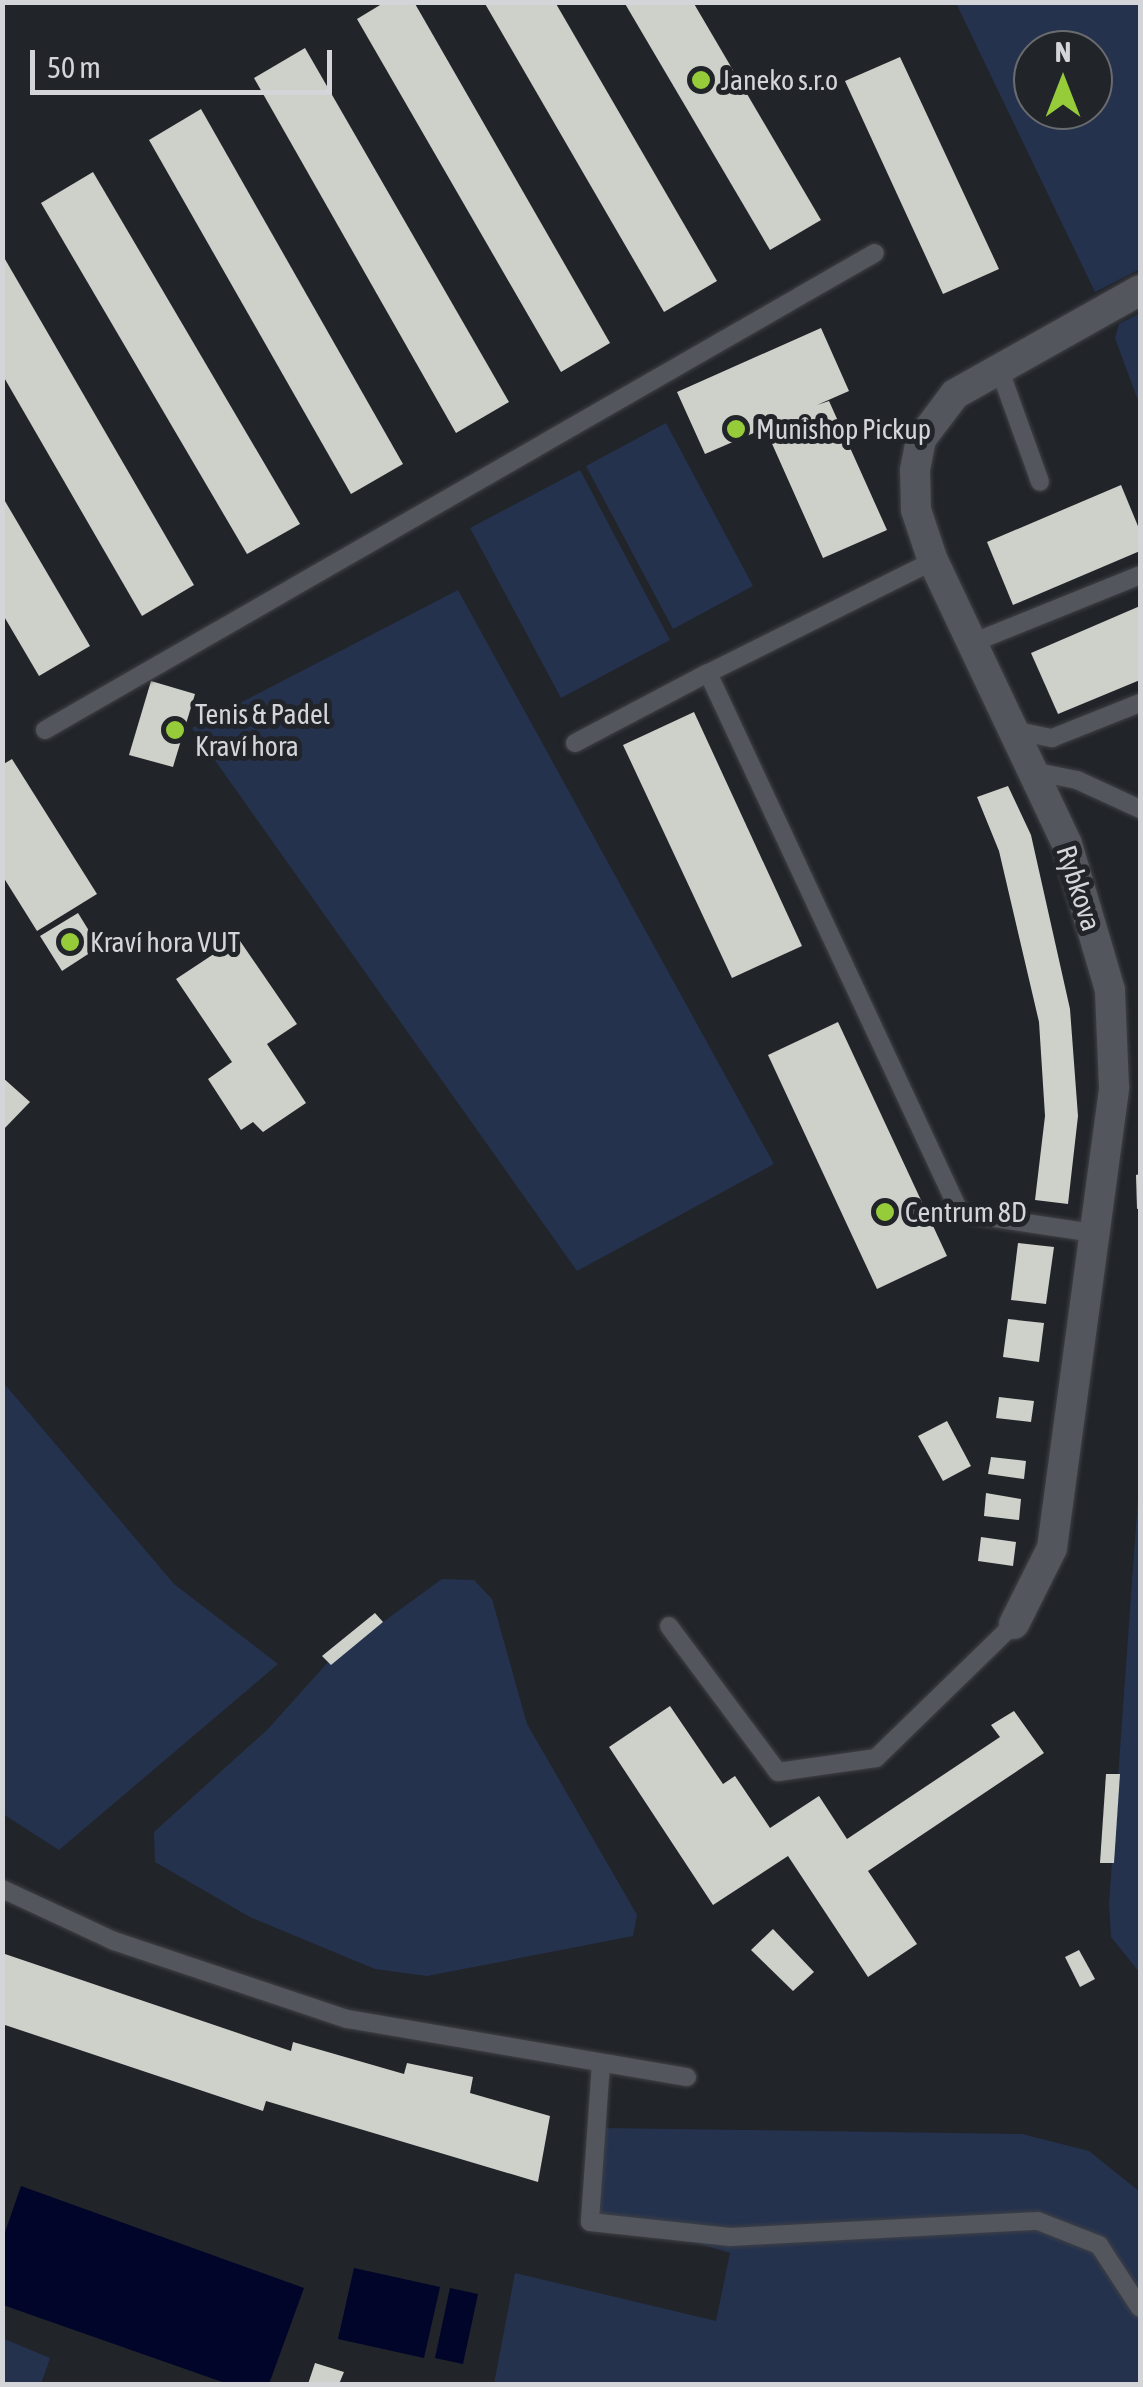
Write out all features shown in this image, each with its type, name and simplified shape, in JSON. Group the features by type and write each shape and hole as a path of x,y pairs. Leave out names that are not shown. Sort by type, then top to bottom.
{"street":[{"name":"Rybkova","path":"1014,1624 1052,1548 1114,1087 1110,990 1067,844 933,561 916,510 920,440 955,394 1140,290"}],"lane":[{"path":"46,730 875,252"},
{"path":"1000,368 1040,482"},
{"path":"575,743 933,561"},
{"path":"972,643 1140,575"},
{"path":"708,673 960,1213 1094,1232"},
{"path":"1012,730 1052,738 1140,703"},
{"path":"1032,771 1077,780 1140,809"},
{"path":"669,1626 778,1772 876,1758 1014,1624"},
{"path":"2,1889 114,1941 347,2019 687,2077"},
{"path":"601,2062 590,2222 730,2237 1038,2220 1099,2245 1140,2308"}],"shaded area":[{"path":"956,3 1140,3 1140,269 1095,292 1017,130 1113,130 1113,30 1013,30 1013,122"},
{"path":"1140,313 1140,406 1115,338 1119,324"},
{"path":"666,423 753,586 673,629 586,466"},
{"path":"580,470 670,640 561,698 470,528"},
{"path":"458,590 774,1164 577,1271 192,728"},
{"path":"2,1381 174,1584 278,1664 59,1850 3,1814"},
{"path":"1140,1470 1140,1973 1111,1937 1109,1904"},
{"path":"442,1579 474,1580 492,1599 527,1724 637,1915 633,1936 427,1976 375,1969 250,1917 155,1862 154,1832 268,1729 328,1662"},
{"path":"600,2128 1022,2134 1089,2151 1140,2192 1140,2384 494,2384 515,2273 716,2321 730,2253 600,2214"},
{"path":"21,2186 304,2288 269,2384 228,2384 3,2305 3,2238"},
{"path":"354,2268 440,2287 424,2358 338,2339"},
{"path":"450,2288 478,2294 463,2364 435,2358"},
{"path":"2,2338 50,2358 41,2384 3,2384"}],"building":[{"path":"385,2 414,2 610,343 561,372 357,19"},
{"path":"484,2 555,2 717,281 664,312"},
{"path":"624,2 693,2 821,220 770,250"},
{"path":"305,48 509,402 456,433 254,78"},
{"path":"900,57 999,269 943,294 845,81"},
{"path":"201,109 403,464 351,494 149,140"},
{"path":"93,172 300,524 247,554 41,203"},
{"path":"2,254 194,585 142,616 2,374"},
{"path":"821,328 849,391 817,405 829,401 887,530 823,558 765,428 705,454 677,392"},
{"path":"1121,485 1140,531 1140,551 1013,605 987,542"},
{"path":"2,496 90,646 39,676 2,613"},
{"path":"1140,606 1140,680 1058,714 1031,653"},
{"path":"151,681 195,694 173,767 129,755"},
{"path":"694,712 802,946 732,978 623,745"},
{"path":"12,759 97,894 37,931 2,875 2,765"},
{"path":"1008,786 1031,835 1070,1009 1078,1116 1068,1204 1035,1200 1045,1116 1039,1022 999,851 977,797"},
{"name":"Kraví hora VUT","path":"78,913 99,947 62,971 40,936"},
{"path":"238,938 297,1024 267,1044 306,1103 263,1132 253,1122 241,1130 208,1079 232,1062 176,979"},
{"path":"838,1022 947,1256 877,1289 768,1055"},
{"path":"2,1077 30,1102 2,1131"},
{"path":"1140,1174 1140,1208 1137,1209 1136,1175"},
{"path":"1018,1243 1054,1247 1046,1304 1011,1300"},
{"path":"1008,1319 1044,1323 1039,1362 1003,1357"},
{"path":"999,1397 1034,1401 1031,1422 996,1418"},
{"path":"947,1421 971,1466 943,1481 918,1436"},
{"path":"991,1457 1026,1461 1024,1479 988,1474"},
{"path":"986,1493 1021,1499 1019,1520 984,1516"},
{"path":"981,1537 1016,1542 1013,1566 978,1561"},
{"path":"375,1613 383,1622 331,1665 322,1656"},
{"path":"670,1706 723,1784 735,1776 770,1828 819,1796 847,1839 1000,1737 991,1725 1014,1711 1044,1753 868,1871 917,1944 868,1977 788,1856 713,1905 609,1747"},
{"path":"1106,1774 1120,1774 1114,1863 1100,1863"},
{"path":"773,1929 814,1972 793,1991 751,1950"},
{"path":"1079,1950 1095,1979 1080,1987 1065,1957"},
{"path":"2,1953 291,2051 293,2042 404,2074 407,2063 473,2077 470,2093 550,2116 538,2182 266,2101 263,2111 2,2024"},
{"path":"315,2363 344,2372 339,2384 308,2384"}],"place":[{"name":"Janeko s.r.o","path":"701,80"},
{"name":"Munishop Pickup","path":"736,429"},
{"name":"Tenis & Padel Kraví hora","path":"175,730"},
{"name":"Kraví hora VUT","path":"70,942"},
{"name":"Centrum 8D","path":"885,1212"}]}
